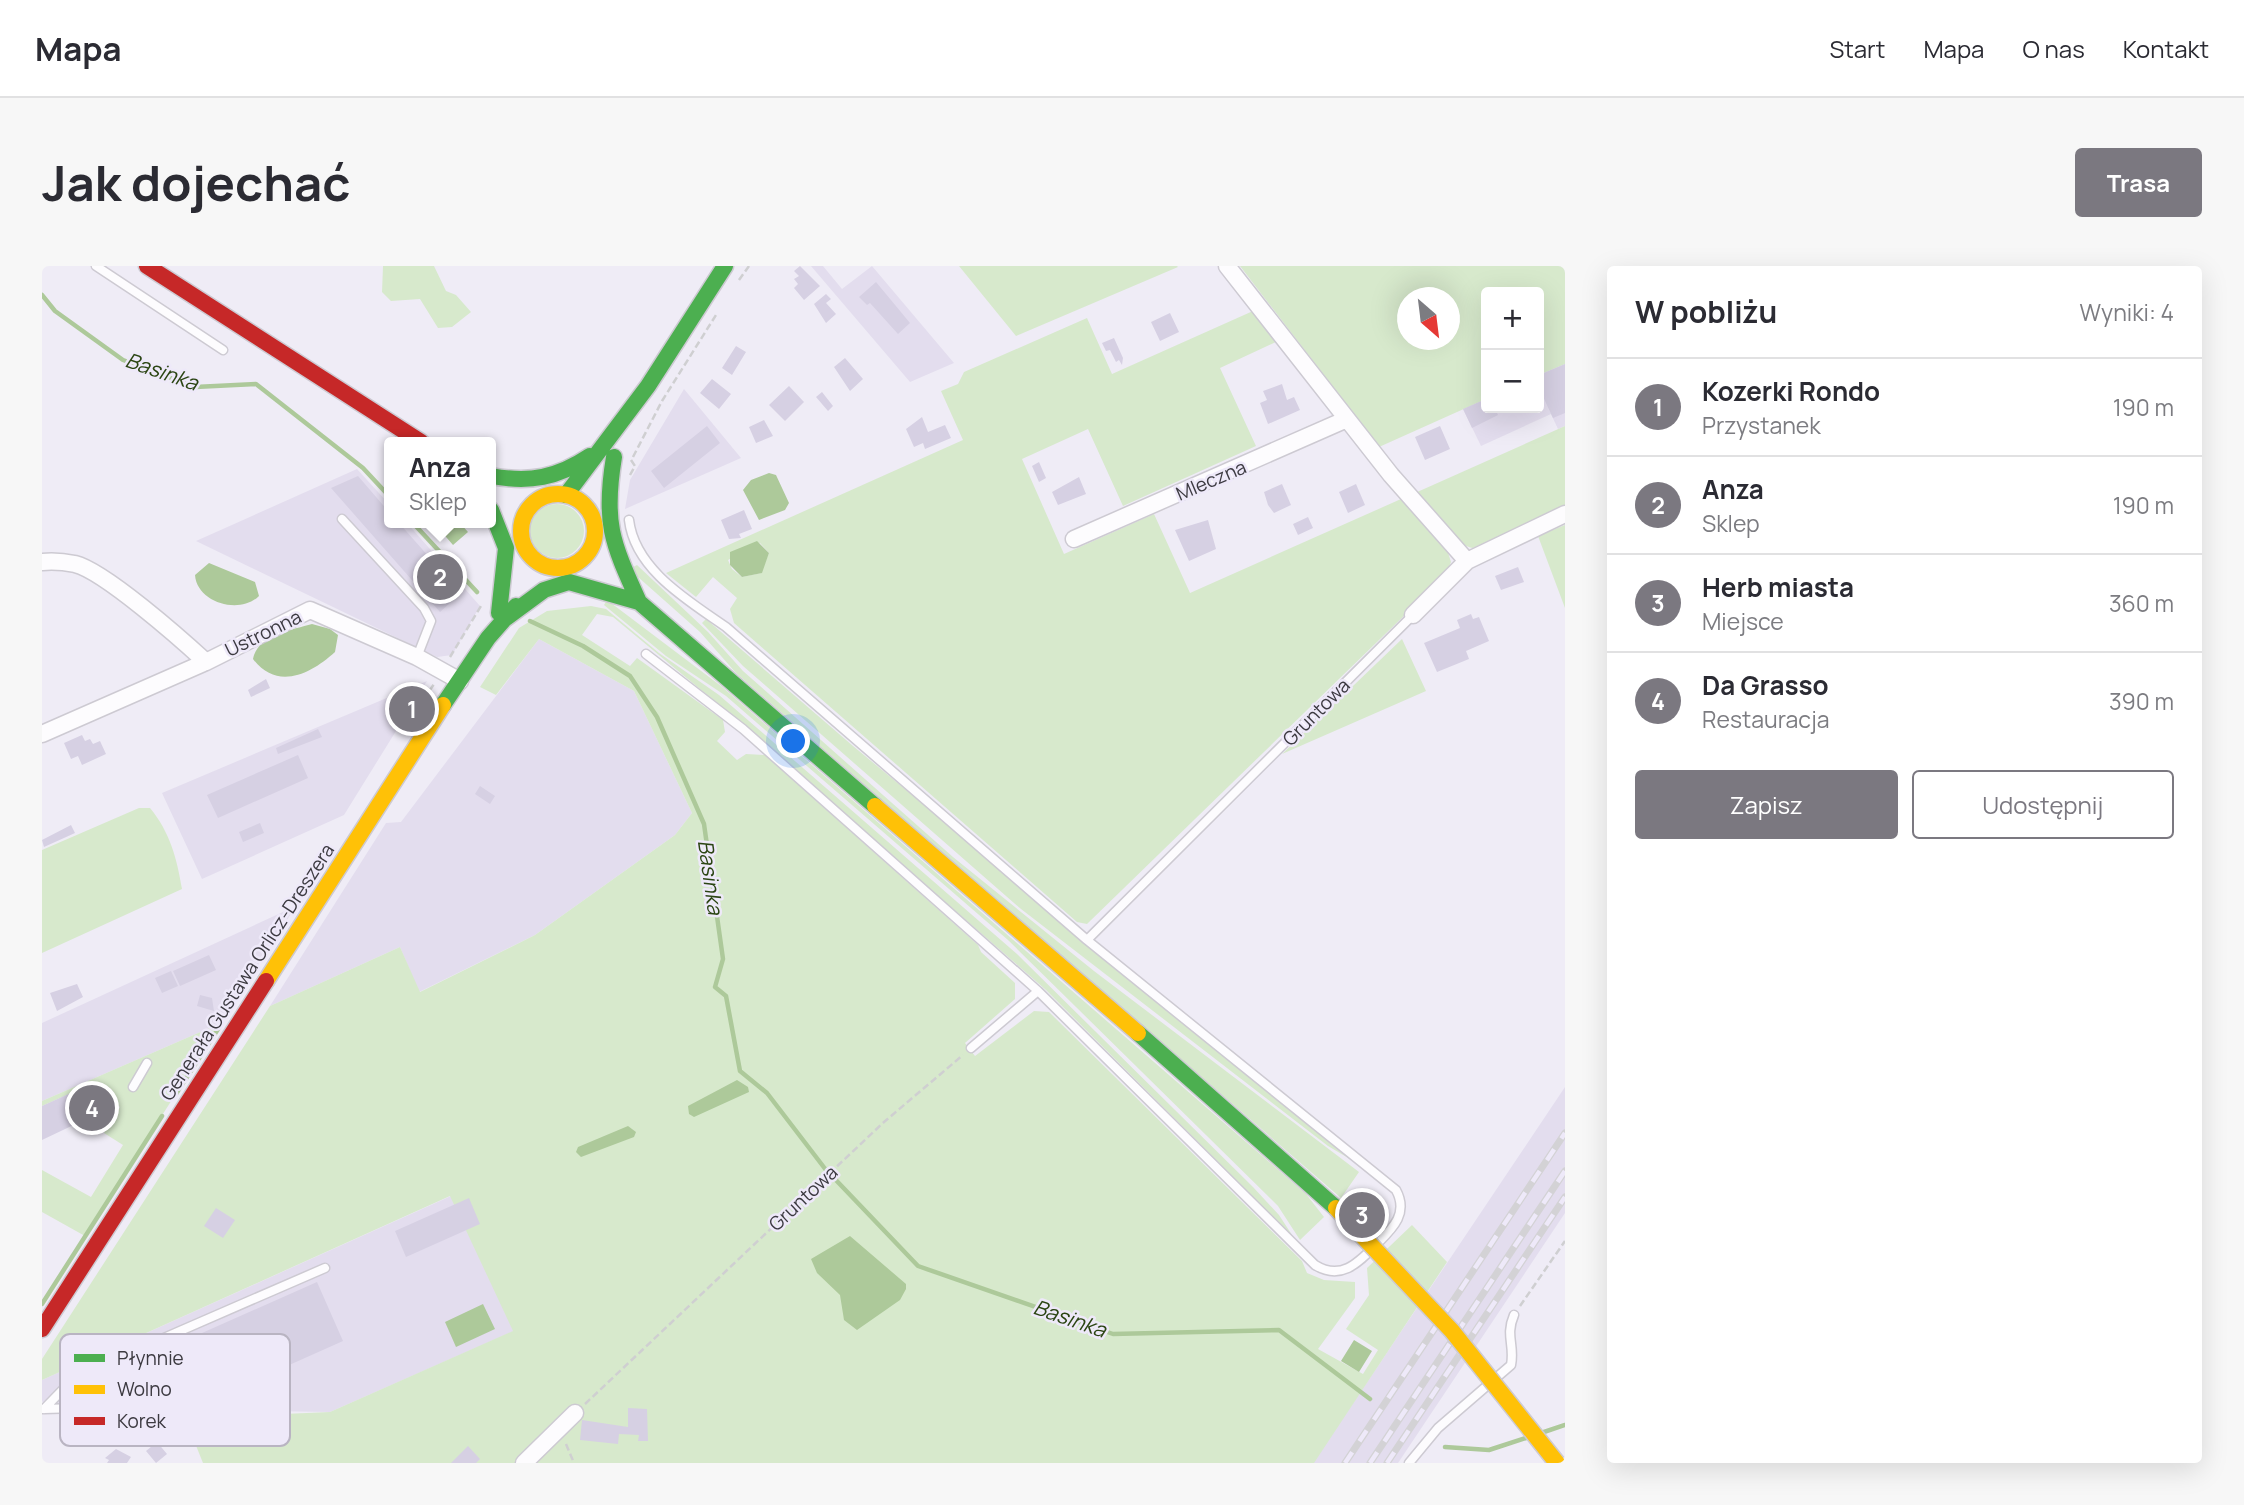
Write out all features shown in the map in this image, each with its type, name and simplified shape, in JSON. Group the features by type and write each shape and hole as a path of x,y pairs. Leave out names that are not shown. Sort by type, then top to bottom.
{"main road":[{"path":"147,266 413,437"},
{"path":"587,508 589,499 631,429 648,386 725,266"},
{"path":"496,479 546,481 614,457"},
{"path":"496,481 520,497 539,499 566,495 614,457"},
{"path":"614,457 606,524 609,540 639,602"},
{"path":"566,495 587,508 593,518 594,541 608,565 630,582"},
{"path":"521,534 525,514 539,499"},
{"path":"496,503 516,522 529,555 540,564 561,568 582,566 602,579 617,595"},
{"path":"496,522 506,548 503,615"},
{"path":"561,568 585,557 594,541"},
{"name":"Generała Gustawa Orlicz-Dreszera","path":"42,1329 503,615 529,555"},
{"name":"Generała Gustawa Orlicz-Dreszera","path":"503,615 528,590 561,568"},
{"path":"503,615 544,587 557,583 590,583 639,602 1232,1114 1336,1208 1452,1331 1557,1463"}],"street":[{"path":"1227,266 1347,419 1466,561"},
{"name":"Mleczna","path":"1074,539 1347,419"},
{"name":"Gruntowa","path":"1413,615 1466,561 1565,513"},
{"name":"Ustronna","path":"42,562 76,564 94,573 172,631 206,662 310,610 417,657 460,681"},
{"path":"42,734 206,662"},
{"path":"524,1463 575,1413"}],"lane":[{"path":"96,266 223,350"},
{"path":"341,519 424,608 431,621 417,657"},
{"path":"629,520 633,542 656,572 684,597 726,628 1087,940 1396,1189 1401,1208 1395,1226 1353,1267 1333,1272 1315,1265 1038,991 743,729 646,654"},
{"name":"Gruntowa","path":"1087,940 1413,615"},
{"path":"971,1048 1038,991"},
{"path":"133,1087 147,1063"},
{"path":"173,1334 325,1268"},
{"path":"1409,1463 1438,1428 1511,1365 1513,1353 1508,1329 1514,1315"},
{"path":"43,1409 60,1392"}],"path":[{"path":"733,286 749,266"},
{"path":"614,457 662,401 704,339 722,305"},
{"path":"416,711 482,604"},
{"name":"Gruntowa","path":"575,1413 884,1122 971,1048"},
{"path":"1514,1315 1565,1241"},
{"path":"548,1439 561,1441 568,1446 573,1463"}],"shaded area":[{"path":"383,266 434,266 446,291 456,295 471,312 452,327 438,328 420,299 391,301 382,292"},
{"path":"811,266 823,266 842,289 872,266 954,363 910,382"},
{"path":"959,266 1177,266 1178,267 1016,336"},
{"path":"1240,266 1565,266 1565,364 1544,373 1544,287 1481,287 1481,401 1379,447"},
{"path":"1253,311 1278,341 1220,368 1256,446 1123,506 1088,429 1022,459 1064,554 1154,514 1190,593 1401,499 1445,543 1451,562 1445,576 1087,924 1077,922 734,623 730,609 737,598 713,577 696,597 666,573 963,440 941,391 958,384 964,372 1087,318 1112,374","holes":["760,543 769,553 761,573 742,577 732,569 728,560"]},
{"path":"1565,364 1565,426 1558,429 1551,414 1481,446 1463,409 1481,401 1481,413 1544,413 1544,373"},
{"path":"684,389 741,458 625,509 630,480"},
{"path":"1565,426 1565,506 1473,548 1458,541 1415,493"},
{"path":"357,469 384,499 384,528 411,528 480,606 452,655 437,657 196,541"},
{"path":"769,473 776,475 789,503 785,510 759,520 743,490 751,480"},
{"path":"562,504 572,508 580,516 584,531 580,546 572,554 552,558 542,554 534,546 530,526 534,516 542,508"},
{"path":"1565,525 1565,608 1538,536"},
{"path":"438,528 464,528 468,532 453,545"},
{"path":"757,541 769,553 762,573 742,577 730,565 730,552"},
{"path":"209,563 255,582 259,596 241,605 211,599 203,593 195,575"},
{"path":"637,565 708,632 743,671 953,857 1094,971 1359,1172 1341,1198 736,673 700,632 629,569"},
{"path":"607,600 721,686 1306,1194 1324,1217 1300,1240 1278,1206 1008,940 726,696 666,656 604,605"},
{"path":"591,606 606,609 659,653 719,695 1017,954 1253,1187 1279,1215 1294,1238 1046,990 718,704 613,617 597,614 582,635 630,666 637,658 723,720 725,732 717,741 737,760 746,754 765,755 978,945 981,952 1015,983 1015,999 965,1043 975,1056 1034,1011 1049,1012 1302,1261 1307,1273 1324,1280 1355,1282 1355,1298 1318,1349 1363,1374 1378,1350 1346,1329 1369,1295 1367,1268 1412,1225 1447,1262 1314,1463 203,1463 196,1446 290,1446 290,1414 330,1412 513,1331 450,1196 144,1334 60,1334 60,1372 42,1380 42,1359 270,1006 400,947 420,992 535,935 675,835 692,813 634,691 539,639 496,695 480,687 519,628 547,611"},
{"path":"706,619 853,746 1355,1162 1328,1146 1021,909 743,666 702,623"},
{"path":"312,624 330,629 338,635 335,652 315,667 294,676 283,677 262,669 253,659 262,644 277,634"},
{"path":"539,639 634,691 692,813 675,835 535,935 419,992 400,947 270,1006 386,823 401,822"},
{"path":"1402,639 1426,691 1282,754"},
{"path":"427,681 344,815 202,879 162,793"},
{"path":"139,808 150,808 168,836 182,889 42,953 42,850"},
{"path":"296,906 221,1023 42,1101 42,1023"},
{"path":"221,1023 85,1236 42,1212 42,1170 91,1197 123,1145 104,1133 120,1107 87,1086 42,1106 42,1101"},
{"path":"737,1080 748,1087 749,1092 694,1117 689,1114 688,1106"},
{"path":"1565,1087 1565,1213 1398,1463 1313,1463"},
{"path":"628,1126 636,1132 634,1137 581,1157 576,1152 578,1147"},
{"path":"451,1196 514,1331 330,1412 290,1411 290,1334 144,1334"},
{"path":"850,1236 906,1284 900,1300 857,1330 844,1320 840,1295 817,1273 811,1259"},
{"path":"483,1304 495,1329 456,1347 445,1322"},
{"path":"1354,1340 1372,1351 1359,1372 1341,1361"},
{"path":"60,1372 60,1407 47,1407 42,1401 42,1380"}],"building":[{"path":"800,266 820,286 804,300 794,288 798,284 794,279 799,276 794,271"},
{"path":"876,282 910,323 898,334 870,303 867,305 859,297"},
{"path":"826,294 831,299 826,303 836,314 826,323 814,304"},
{"path":"1170,313 1179,332 1160,341 1151,322"},
{"path":"1114,338 1123,358 1122,365 1119,360 1116,362 1110,350 1106,351 1102,343"},
{"path":"736,346 746,352 732,375 722,368"},
{"path":"845,358 863,379 850,391 834,367"},
{"path":"1565,364 1565,413 1553,418 1544,399 1544,373"},
{"path":"712,379 731,394 719,409 700,393"},
{"path":"1282,384 1287,400 1294,397 1300,410 1268,424 1260,403 1267,400 1263,391"},
{"path":"789,386 804,402 785,421 769,405"},
{"path":"822,392 833,406 828,411 816,397"},
{"path":"1481,401 1481,413 1498,415 1472,428 1463,409"},
{"path":"922,417 928,432 945,425 951,438 925,449 923,443 914,447 906,429"},
{"path":"764,420 773,436 756,443 749,427"},
{"path":"707,426 720,443 664,488 651,471"},
{"path":"1440,426 1450,449 1425,460 1415,437"},
{"path":"1039,462 1046,478 1039,482 1032,466"},
{"path":"358,476 384,506 384,528 403,528 461,593 440,612 331,488"},
{"path":"1079,477 1086,494 1058,505 1052,492"},
{"path":"1282,484 1291,505 1274,513 1264,492"},
{"path":"1356,484 1365,505 1348,513 1339,492"},
{"path":"744,510 752,529 739,534 741,538 729,539 721,520"},
{"path":"1308,517 1313,528 1298,535 1293,524"},
{"path":"1208,520 1216,549 1189,561 1175,530"},
{"path":"1518,567 1524,582 1501,590 1495,576"},
{"path":"1471,614 1473,619 1479,617 1489,641 1466,651 1469,659 1437,672 1424,643 1460,628 1457,620"},
{"path":"266,679 270,688 251,697 248,690"},
{"path":"318,729 322,737 278,754 276,748"},
{"path":"82,735 85,741 90,739 93,744 100,741 106,754 82,765 78,756 71,759 64,743"},
{"path":"298,755 308,778 218,818 207,795"},
{"path":"480,786 495,796 490,804 475,794"},
{"path":"260,823 264,833 243,842 239,832"},
{"path":"71,825 75,833 44,847 42,840"},
{"path":"209,955 216,970 180,986 173,971"},
{"path":"171,971 178,986 162,993 155,978"},
{"path":"77,984 83,997 57,1011 50,993"},
{"path":"200,995 212,998 214,1011 197,1006"},
{"path":"86,1086 112,1102 95,1128 84,1120 42,1140 42,1106"},
{"path":"469,1198 480,1224 406,1257 395,1231"},
{"path":"216,1208 235,1220 223,1238 204,1226"},
{"path":"317,1282 343,1341 290,1365 290,1334 202,1333"},
{"path":"628,1408 647,1409 648,1441 638,1441 639,1435 619,1434 618,1444 580,1440 582,1420 628,1427"},
{"path":"152,1446 160,1446 167,1454 156,1463 146,1451"},
{"path":"468,1446 480,1459 476,1463 451,1463"},
{"path":"116,1449 131,1457 127,1463 107,1463 109,1460 105,1458"}],"waterway":[{"name":"Basinka","path":"42,295 55,311 123,360 195,387 256,384 363,468 384,491"},
{"name":"Basinka","path":"418,528 477,592"},
{"name":"Basinka","path":"530,621 583,646 630,676 657,717 704,824 723,959 715,987 726,996 740,1071 767,1093 826,1170"},
{"path":"174,1097 220,1026"},
{"path":"42,1304 162,1116"},
{"name":"Basinka","path":"833,1177 918,1266 1113,1334 1279,1330 1370,1399"},
{"name":"Basinka","path":"1541,1433 1565,1425"},
{"name":"Basinka","path":"1445,1447 1489,1450 1526,1438"}],"railway":[{"path":"1345,1463 1565,1133"},
{"path":"1370,1463 1565,1171"},
{"path":"1387,1463 1565,1197"}],"traffic: fast":[{"path":"566,495 648,386 725,266"},
{"path":"496,477 518,479 543,477 590,456"},
{"path":"614,457 609,499 612,532 639,602"},
{"path":"496,523 506,548 499,613"},
{"path":"506,618 544,590 569,582 639,602 875,806"},
{"path":"443,705 488,638 516,606"},
{"path":"1138,1033 1336,1208"}],"traffic: slow":[{"path":"558,494 579,500 589,510 595,531 589,552 579,562 558,568 537,562 527,552 521,531 527,510 537,500 558,494"},
{"path":"266,981 443,705"},
{"path":"875,806 1138,1033"},
{"path":"1336,1208 1452,1331 1557,1463"}],"traffic: jam":[{"path":"147,266 413,437"},
{"path":"42,1329 266,981"}],"place":[{"name":"Anza","path":"440,577"},
{"name":"Kozerki Rondo","path":"412,709"},
{"name":"Da Grasso","path":"92,1108"},
{"name":"Herb miasta","path":"1362,1215"}]}
